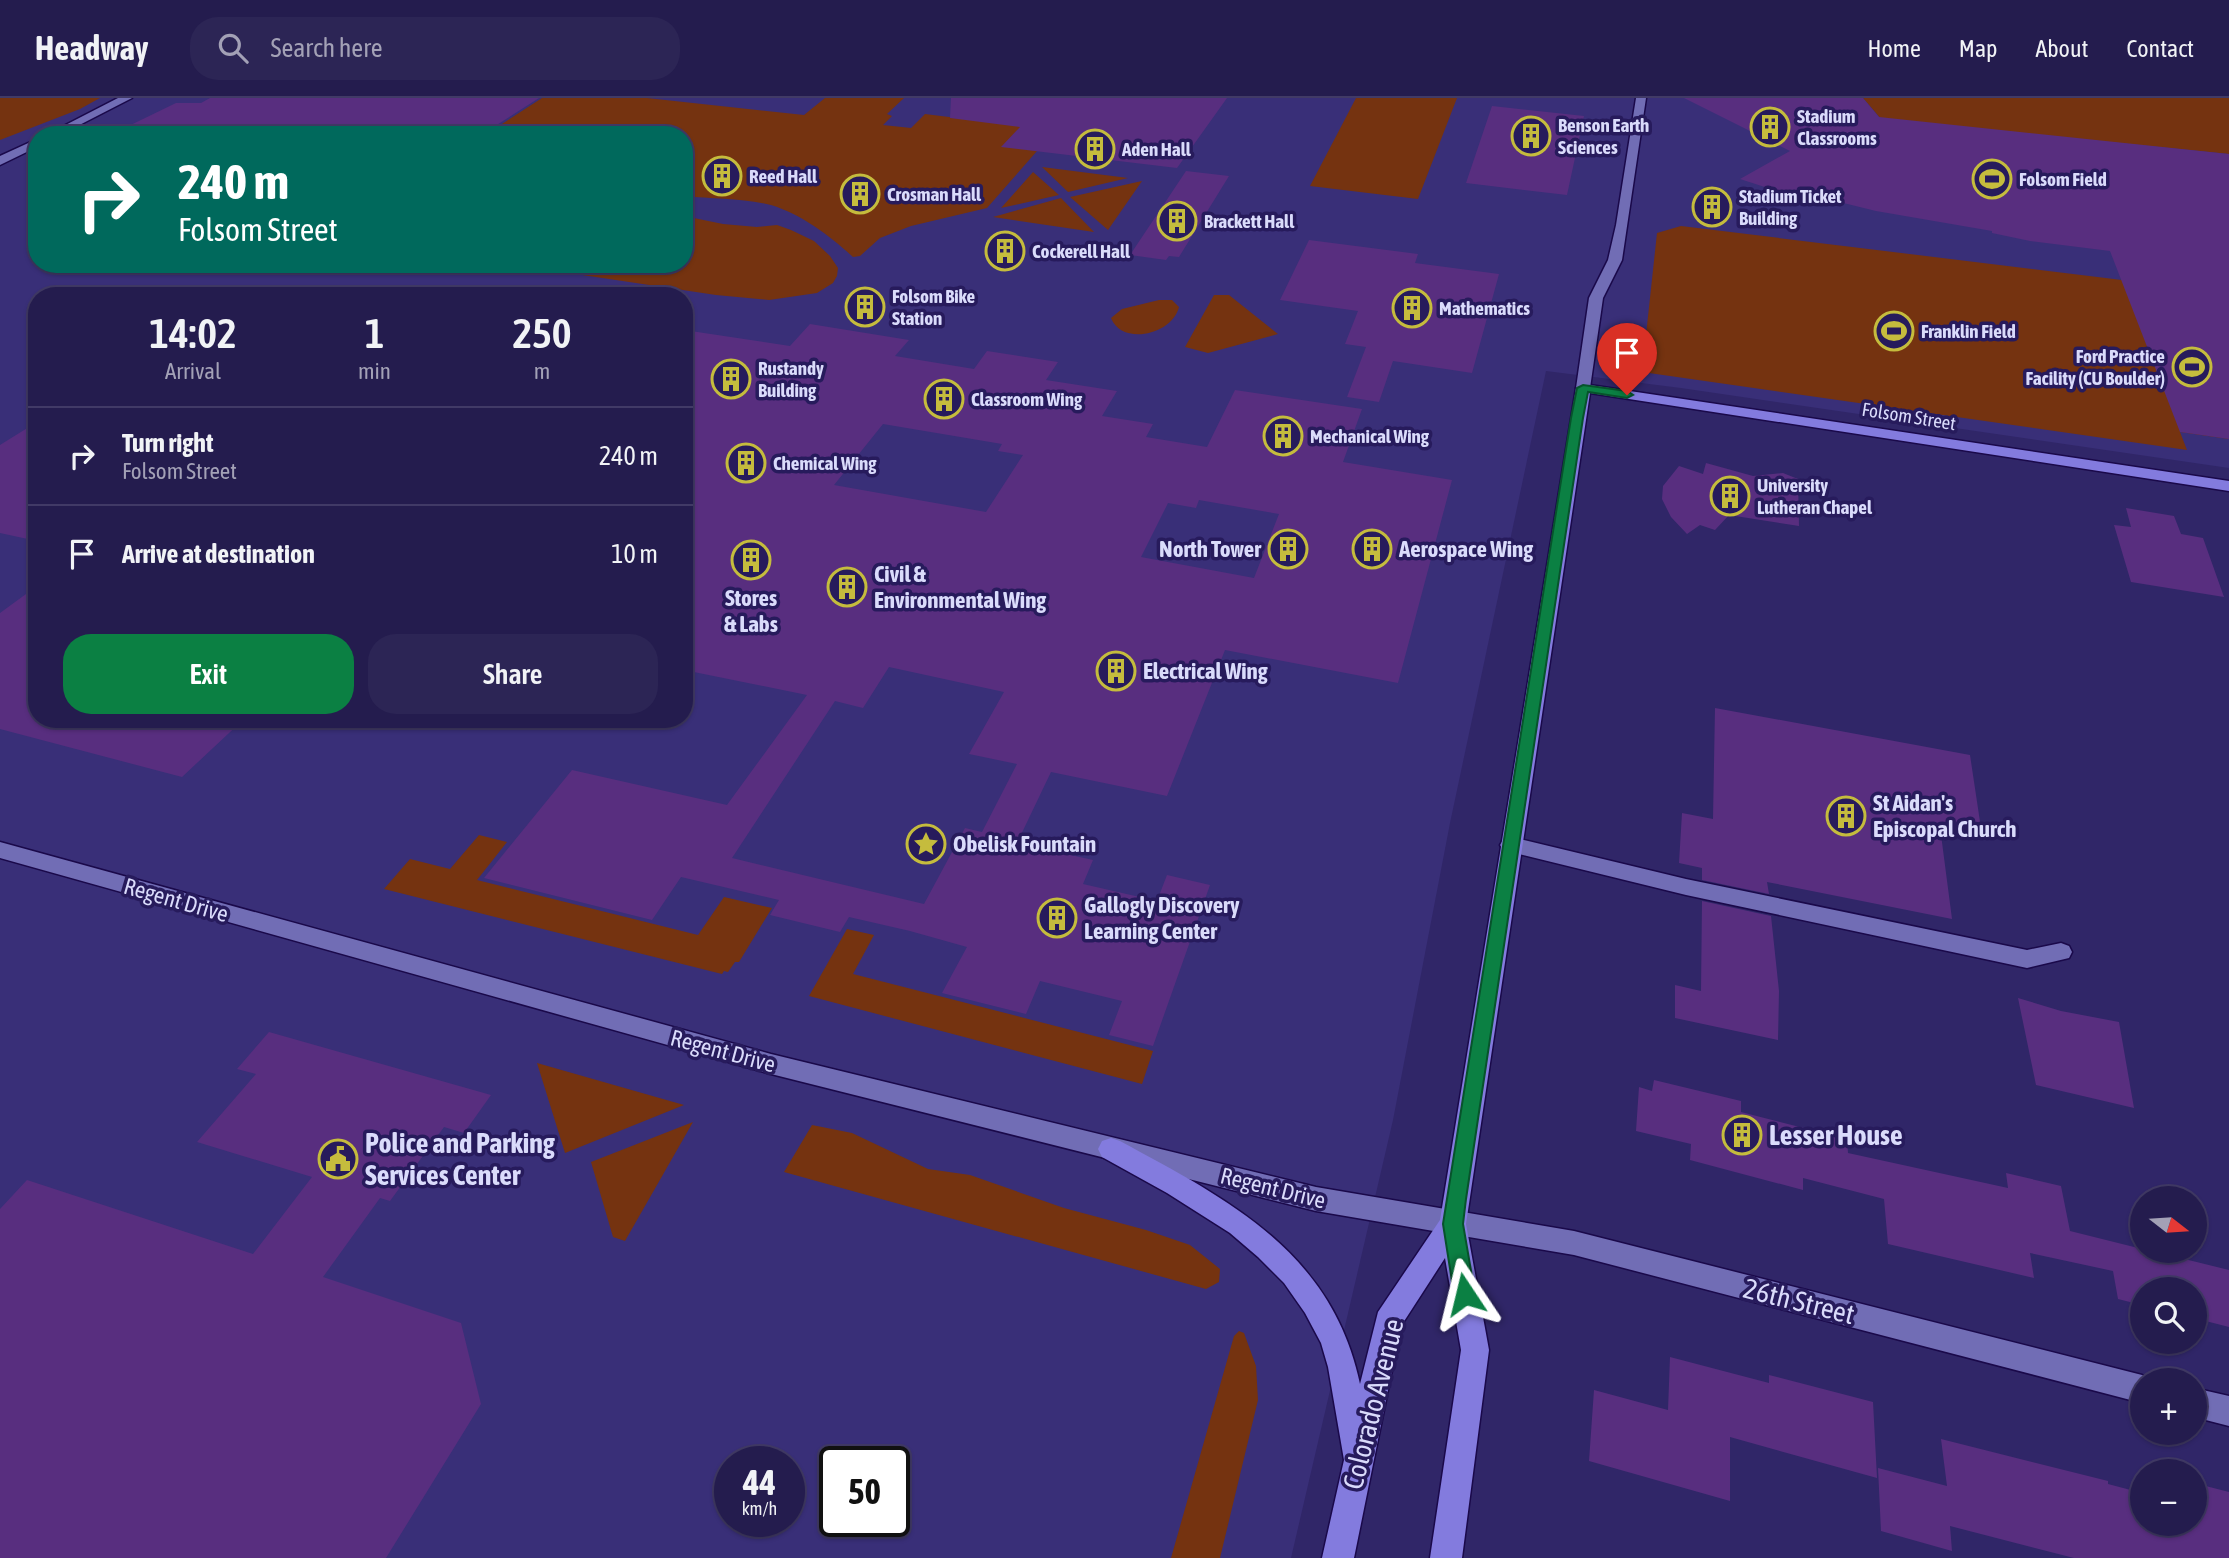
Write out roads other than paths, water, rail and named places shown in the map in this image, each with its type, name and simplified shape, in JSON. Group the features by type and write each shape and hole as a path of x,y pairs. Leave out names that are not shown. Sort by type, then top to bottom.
{"main road":[{"name":"Folsom Street","path":"1583,388 2229,486"},
{"name":"Colorado Avenue","path":"1446,1558 1475,1350 1453,1224 1583,388"},
{"path":"1111,1149 1235,1220 1282,1259 1300,1281 1333,1339 1343,1373 1358,1458"},
{"name":"Colorado Avenue","path":"1338,1558 1388,1321 1453,1224"}],"street":[{"path":"69,126 127,98"},
{"name":"Colorado Avenue","path":"1583,388 1596,298 1611,270 1622,225 1641,98"},
{"path":"0,161 28,146"},
{"path":"1511,845 1686,887 2026,959 2061,952"},
{"name":"Regent Drive","path":"0,850 742,1057 1341,1204 1453,1224"},
{"name":"26th Street","path":"1453,1224 1574,1243 2130,1386"},
{"path":"2207,1405 2229,1411"}],"place":[{"name":"Stadium Classrooms","path":"1770,127"},
{"name":"Benson Earth Sciences","path":"1531,136"},
{"name":"Aden Hall","path":"1095,149"},
{"name":"Reed Hall","path":"722,176"},
{"name":"Folsom Field","path":"1992,179"},
{"name":"Crosman Hall","path":"860,194"},
{"name":"Stadium Ticket Building","path":"1712,207"},
{"name":"Brackett Hall","path":"1177,221"},
{"name":"Cockerell Hall","path":"1005,251"},
{"name":"Folsom Bike Station","path":"865,307"},
{"name":"Mathematics","path":"1412,308"},
{"name":"Franklin Field","path":"1894,331"},
{"name":"Ford Practice Facility (CU Boulder)","path":"2192,367"},
{"name":"Rustandy Building","path":"731,379"},
{"name":"Classroom Wing","path":"944,399"},
{"name":"Mechanical Wing","path":"1283,436"},
{"name":"Chemical Wing","path":"746,463"},
{"name":"University Lutheran Chapel","path":"1730,496"},
{"name":"North Tower","path":"1288,549"},
{"name":"Aerospace Wing","path":"1372,549"},
{"name":"Stores & Labs","path":"751,560"},
{"name":"Civil & Environmental Wing","path":"847,587"},
{"name":"Electrical Wing","path":"1116,671"},
{"name":"St Aidan's Episcopal Church","path":"1846,816"},
{"name":"Obelisk Fountain","path":"926,844"},
{"name":"Gallogly Discovery Learning Center","path":"1057,918"},
{"name":"Lesser House","path":"1742,1135"},
{"name":"Police and Parking Services Center","path":"338,1159"}]}
